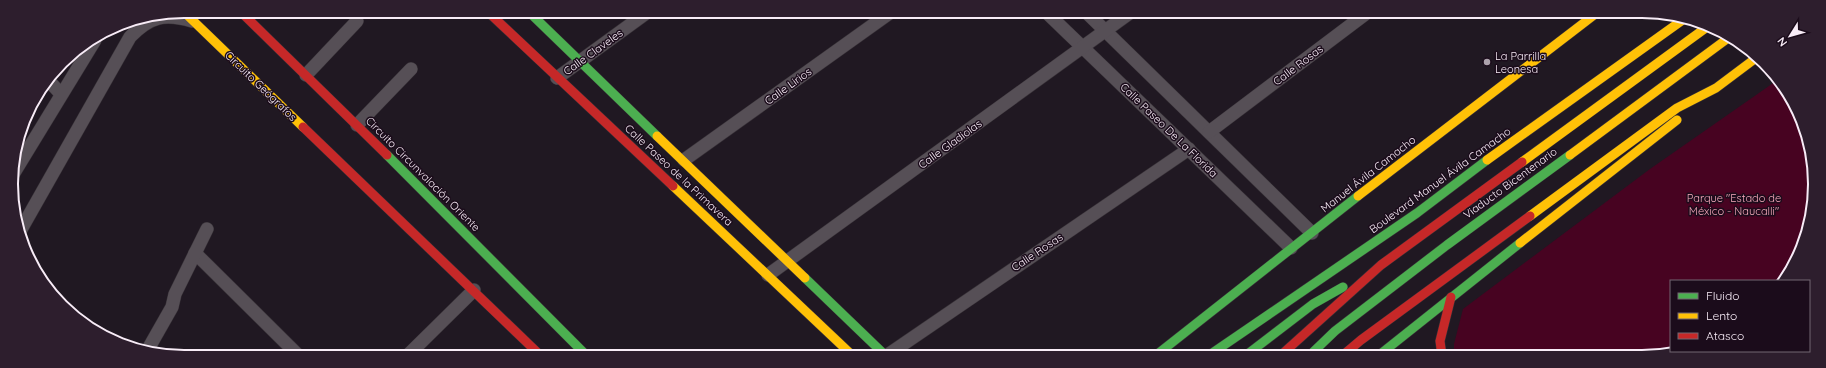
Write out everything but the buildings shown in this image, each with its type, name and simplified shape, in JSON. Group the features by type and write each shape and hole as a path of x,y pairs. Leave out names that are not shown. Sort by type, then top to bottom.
{"main road":[{"path":"189,18 193,22"},
{"name":"Circuito Circunvalación Oriente","path":"247,18 357,125 582,350"},
{"name":"Calle Paseo de la Primavera","path":"494,18 847,350"},
{"name":"Calle Paseo de la Primavera","path":"535,18 880,350"},
{"name":"Manuel Ávila Camacho","path":"1163,350 1291,248 1590,18"},
{"name":"Circuito Geógrafos","path":"193,22 535,350"},
{"name":"Boulevard Manuel Ávila Camacho","path":"1217,350 1417,213 1524,132 1679,22"},
{"path":"1287,350 1381,265 1702,30"},
{"name":"Viaducto Bicentenario","path":"1315,350 1335,331 1447,245 1725,40"},
{"path":"1385,350 1753,61"},
{"path":"1349,350 1360,340 1677,108 1716,88"},
{"path":"1254,350 1313,304 1381,265"},
{"path":"1441,350 1440,341 1451,297"}],"street":[{"name":"Circuito Geógrafos","path":"180,18 193,22"},
{"name":"Calle Claveles","path":"557,78 641,18"},
{"name":"Calle Lirios","path":"684,160 883,18"},
{"name":"Calle Paseo De La Florida","path":"1052,18 1291,248"},
{"path":"1092,18 1312,233"},
{"name":"Calle Gladiolas","path":"768,275 1123,18"},
{"name":"Calle Rosas","path":"1208,132 1360,18"},
{"path":"306,75 358,21"},
{"name":"Circuito Geógrafos","path":"23,225 137,25"},
{"path":"19,165 91,47"},
{"path":"357,125 412,70"},
{"path":"52,84 61,94"},
{"name":"Calle Rosas","path":"895,350 1189,149"},
{"path":"150,346 172,307 175,294 207,229"},
{"path":"195,253 293,350"},
{"path":"413,350 474,290"},
{"path":"285,342 286,350"}],"green space":[{"name":"Parque \"Estado de México - Naucalli\"","path":"1774,83 1786,101 1795,120 1805,152 1808,173 1807,206 1802,227 1791,257 1777,280 1670,280 1670,348 1653,350 1454,350 1454,344 1463,309 1650,169"}],"traffic: fast":[{"path":"535,18 657,136"},
{"path":"387,155 581,350"},
{"path":"1315,350 1335,331 1447,245 1570,155"},
{"path":"1217,350 1417,213 1487,160"},
{"path":"1163,350 1358,196"},
{"path":"1386,350 1520,243"},
{"path":"805,278 880,350"},
{"path":"1253,350 1313,304 1343,287"}],"traffic: slow":[{"path":"190,18 303,127"},
{"path":"1358,196 1590,18"},
{"path":"1487,160 1679,22"},
{"path":"1522,162 1703,30"},
{"path":"1570,155 1725,40"},
{"path":"1530,216 1677,108 1716,88 1753,61"},
{"path":"1520,243 1677,120"},
{"path":"657,136 805,278"},
{"path":"673,186 847,350"}],"traffic: jam":[{"path":"247,18 387,155"},
{"path":"494,18 673,186"},
{"path":"303,127 535,350"},
{"path":"1287,350 1381,265 1522,162"},
{"path":"1349,350 1530,216"},
{"path":"1441,350 1440,341 1451,297"}],"place":[{"name":"La Parrilla Leonesa","path":"1487,62"}]}
